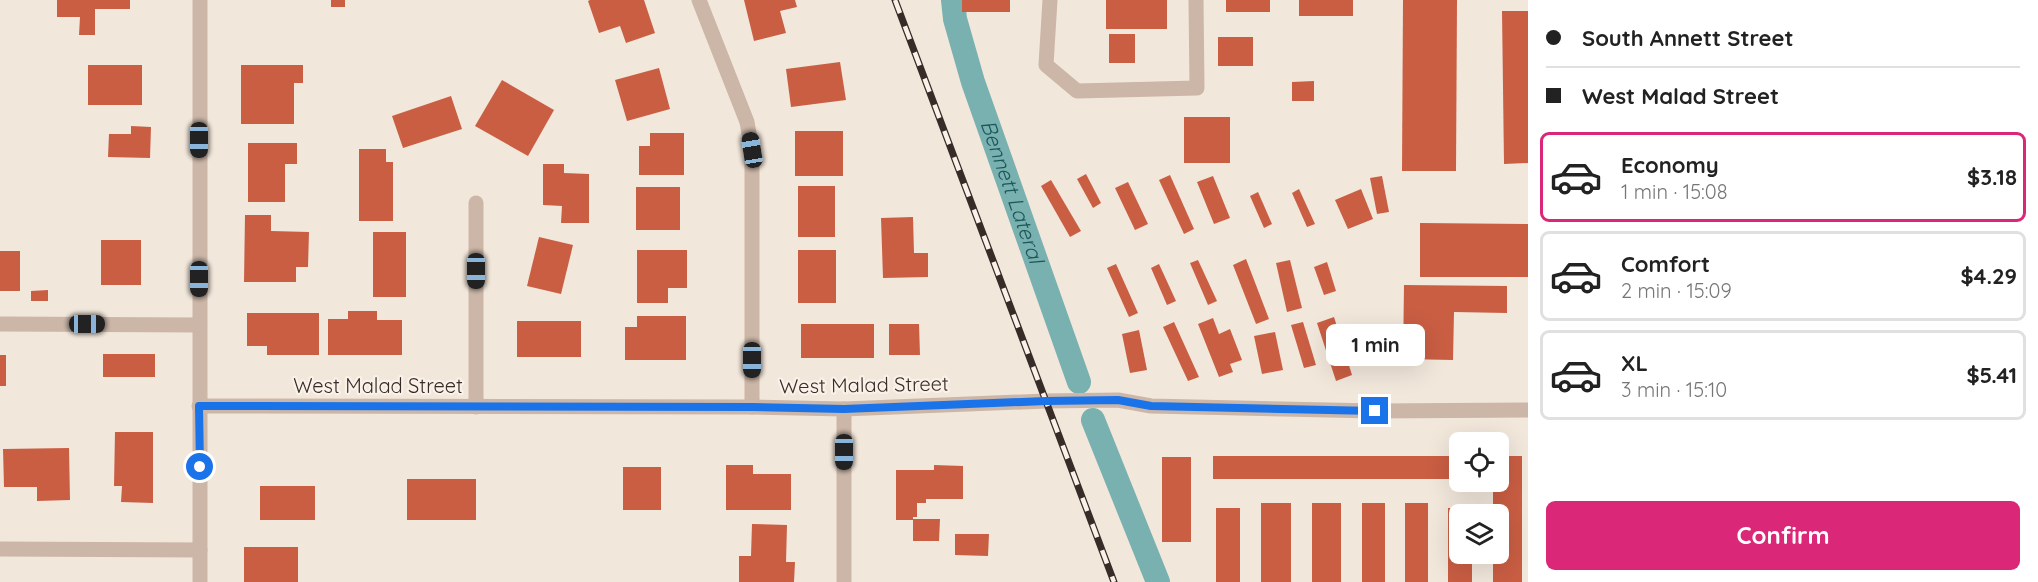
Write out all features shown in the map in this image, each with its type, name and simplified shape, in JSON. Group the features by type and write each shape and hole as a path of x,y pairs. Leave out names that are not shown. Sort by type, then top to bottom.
{"street":[{"path":"200,0 200,582"},
{"path":"699,0 747,122 752,150 752,407"},
{"path":"1050,0 1046,65 1077,92 1197,88 1196,0"},
{"path":"476,203 476,407"},
{"path":"0,324 199,325"},
{"name":"West Malad Street","path":"199,406 844,409 1118,400 1151,406 1375,411 1528,410"},
{"path":"844,409 844,582"},
{"path":"0,549 200,550"}],"building":[{"path":"57,0 130,0 130,9 95,9 95,35 79,35 80,17 57,17"},
{"path":"331,0 345,0 345,7 331,7"},
{"path":"644,0 655,33 626,43 620,26 599,33 588,1"},
{"path":"744,0 795,0 797,7 780,11 786,33 754,41"},
{"path":"962,0 1010,0 1010,12 962,12"},
{"path":"1106,0 1167,0 1167,29 1106,29"},
{"path":"1226,0 1270,0 1270,12 1226,12"},
{"path":"1299,0 1353,0 1353,16 1299,16"},
{"path":"1403,0 1457,0 1456,171 1402,171"},
{"path":"1502,11 1528,11 1528,163 1504,164"},
{"path":"1109,34 1135,34 1135,63 1109,63"},
{"path":"1218,37 1253,37 1253,66 1218,66"},
{"path":"840,62 846,100 791,107 786,69"},
{"path":"88,65 142,65 142,105 88,105"},
{"path":"241,65 303,65 303,83 294,83 294,124 241,124"},
{"path":"659,68 670,109 627,121 615,80"},
{"path":"502,80 554,110 528,156 475,126"},
{"path":"1314,81 1314,101 1292,101 1292,82"},
{"path":"451,96 462,129 403,148 392,116"},
{"path":"1184,117 1230,117 1230,163 1184,163"},
{"path":"131,126 151,127 150,158 108,157 109,134 131,134"},
{"path":"795,131 843,131 843,176 795,176"},
{"path":"650,133 684,133 684,175 639,175 639,146 650,146"},
{"path":"248,143 297,143 297,164 285,164 285,202 248,202"},
{"path":"359,149 386,149 386,162 393,162 393,221 359,221"},
{"path":"543,164 564,164 564,173 589,174 589,223 561,223 562,206 543,205"},
{"path":"1086,174 1101,203 1093,208 1077,179"},
{"path":"1170,175 1194,229 1184,234 1159,180"},
{"path":"1213,176 1230,218 1214,224 1197,182"},
{"path":"1382,176 1389,212 1377,214 1370,178"},
{"path":"1051,180 1081,231 1070,237 1041,186"},
{"path":"1128,182 1148,224 1135,230 1115,188"},
{"path":"798,186 835,186 835,237 798,237"},
{"path":"636,187 680,187 680,230 636,230"},
{"path":"1299,189 1315,224 1307,227 1292,193"},
{"path":"1361,189 1373,219 1348,229 1335,200"},
{"path":"1258,192 1272,224 1264,228 1250,196"},
{"path":"245,215 271,215 271,231 309,232 308,267 296,267 296,282 244,282"},
{"path":"913,217 914,253 928,253 928,277 883,278 881,218"},
{"path":"1420,223 1528,224 1528,277 1420,277"},
{"path":"373,232 406,232 406,297 373,297"},
{"path":"539,237 573,245 561,294 527,286"},
{"path":"101,240 141,240 141,285 101,285"},
{"path":"637,250 687,250 687,288 668,288 668,303 637,303"},
{"path":"798,250 836,250 836,303 798,303"},
{"path":"0,251 20,251 20,291 0,291"},
{"path":"1246,259 1269,319 1256,324 1233,265"},
{"path":"1198,260 1217,301 1208,305 1190,263"},
{"path":"1290,260 1302,308 1287,312 1276,263"},
{"path":"1327,262 1336,291 1324,295 1314,267"},
{"path":"1116,264 1138,313 1129,317 1107,268"},
{"path":"1159,264 1176,301 1167,305 1151,268"},
{"path":"1404,285 1507,286 1507,313 1454,312 1453,360 1403,359"},
{"path":"48,290 48,301 31,301 31,291"},
{"path":"348,311 377,311 377,320 402,320 402,355 328,355 328,319 348,319"},
{"path":"247,313 319,313 319,355 267,355 267,346 247,346"},
{"path":"637,316 686,316 686,360 625,360 625,327 637,327"},
{"path":"1334,317 1352,375 1336,381 1317,323"},
{"path":"1213,318 1219,334 1230,329 1242,360 1230,364 1233,372 1219,377 1198,324"},
{"path":"517,321 581,321 581,357 517,357"},
{"path":"1174,322 1199,377 1188,381 1163,327"},
{"path":"1303,322 1316,365 1304,368 1291,325"},
{"path":"801,324 874,324 874,358 801,358"},
{"path":"889,324 919,324 920,355 889,355"},
{"path":"1139,330 1147,370 1130,373 1122,334"},
{"path":"1275,332 1283,370 1262,374 1254,336"},
{"path":"103,354 155,354 155,377 103,377"},
{"path":"0,355 6,355 6,386 0,386"},
{"path":"115,432 153,432 153,503 121,502 122,486 114,486"},
{"path":"69,448 70,500 37,501 37,487 4,487 3,449"},
{"path":"1213,456 1449,456 1449,479 1213,479"},
{"path":"1509,456 1522,456 1522,582 1493,582 1493,564 1509,564 1509,504 1493,504 1493,492 1509,492"},
{"path":"1162,457 1191,457 1191,542 1162,542"},
{"path":"726,465 753,465 753,474 791,474 791,510 726,510"},
{"path":"934,465 963,466 963,499 926,499 926,503 917,503 917,517 913,517 913,520 896,520 896,470 934,470"},
{"path":"623,467 661,467 661,510 623,510"},
{"path":"407,479 476,479 476,520 407,520"},
{"path":"260,486 315,486 315,520 260,520"},
{"path":"1261,503 1291,503 1291,582 1261,582"},
{"path":"1312,503 1341,503 1341,582 1312,582"},
{"path":"1362,503 1385,503 1385,582 1362,582"},
{"path":"1405,503 1428,503 1428,582 1405,582"},
{"path":"1216,508 1240,508 1240,582 1216,582"},
{"path":"1449,508 1449,564 1472,564 1472,582 1448,582"},
{"path":"913,519 940,519 939,541 913,541"},
{"path":"752,524 787,525 786,562 795,562 794,582 739,582 739,556 751,556"},
{"path":"955,534 989,534 988,556 955,555"},
{"path":"244,547 298,547 298,582 244,582"}],"waterway":[{"name":"Bennett Lateral","path":"953,0 955,19 973,82 1079,382"},
{"name":"Bennett Lateral","path":"1093,420 1158,582"}],"railway":[{"path":"895,0 1114,582"}],"route":[{"path":"200,467 199,406 844,409 1118,400 1151,406 1375,411"}]}
